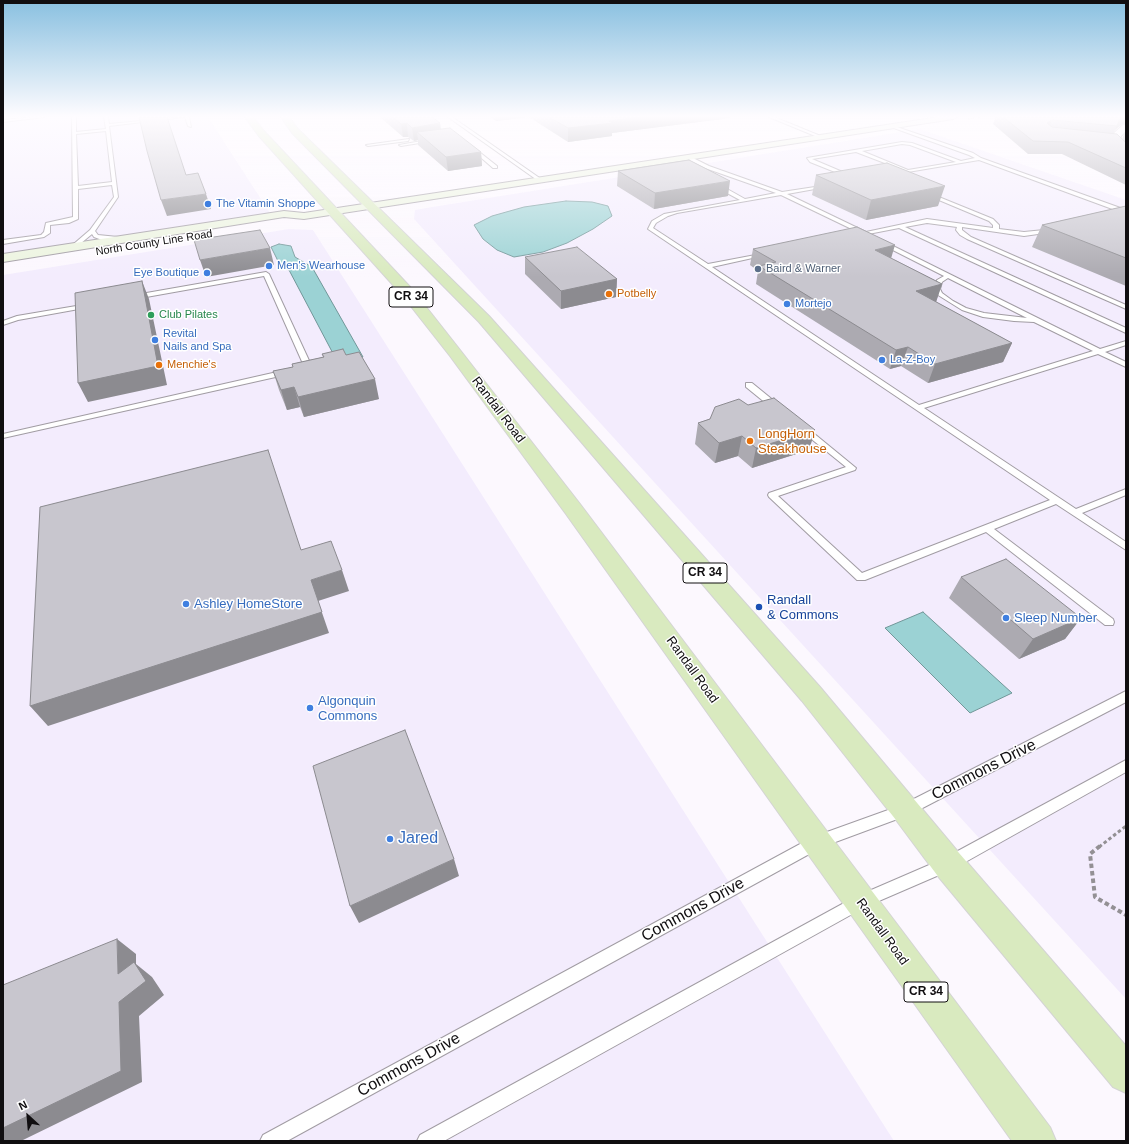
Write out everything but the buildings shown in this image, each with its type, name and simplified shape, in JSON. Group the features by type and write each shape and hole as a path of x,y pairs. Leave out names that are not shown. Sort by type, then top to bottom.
{"main road":[{"name":"Randall Road","path":"295,170 407,292 455,353 574,509 1036,1141"},
{"path":"335,170 370,205"},
{"name":"CR 34","path":"370,205 484,319 811,694 948,864 1126,1074"}],"street":[{"name":"North County Line Road","path":"3,269 97,252 288,222 304,216 332,211 597,170"},
{"name":"North County Line Road","path":"3,258 284,214 304,216"}],"lane":[{"path":"3,242 42,236 47,234 48,224 74,219 76,215 76,170"},
{"path":"72,248 92,232 116,197 112,170"},
{"path":"527,170 539,179"},
{"path":"716,170 782,194 1126,365"},
{"path":"834,170 857,180 842,183"},
{"path":"891,174 913,170"},
{"path":"1010,170 1126,213"},
{"path":"76,188 114,183"},
{"path":"714,184 744,200"},
{"path":"834,184 666,216 654,222 650,228 1126,547"},
{"path":"927,193 991,220 995,223 996,230"},
{"path":"1120,215 1126,213"},
{"path":"852,236 927,221 1024,234 1060,228"},
{"path":"960,226 959,230 962,234 969,238 1126,307"},
{"path":"900,227 1126,331"},
{"path":"92,232 96,236 102,238 121,240"},
{"path":"706,266 771,252"},
{"path":"3,436 308,367 266,274 125,299"},
{"path":"948,276 939,281 937,289 940,294 964,309 983,315 1014,320 1036,320"},
{"path":"3,323 17,318 95,304"},
{"path":"3,317 17,318"},
{"path":"917,408 1126,343"},
{"path":"748,385 780,410"},
{"path":"798,425 852,468 772,494 861,577 1056,501"},
{"path":"1074,513 1126,492"},
{"path":"986,528 1109,622"},
{"name":"Commons Drive","path":"269,1141 818,842 906,810 1126,696"},
{"path":"426,1141 860,902 948,864 1126,766"}],"path":[{"path":"1126,826 1090,854 1095,897 1126,915"}],"shaded area":[{"path":"3,170 242,170 270,213 3,254"},
{"path":"662,170 1040,170 1126,200 1126,999 414,219 415,210"},
{"name":"Algonquin Commons","path":"289,229 313,230 894,1141 3,1141 3,275"}],"water":[{"path":"566,201 592,202 608,206 612,216 593,229 567,243 543,252 514,257 497,250 483,239 474,225 492,216 524,207"},
{"path":"279,244 291,246 295,257 312,267 363,357 338,363 289,270 280,265 271,247"},
{"path":"923,612 1012,693 970,713 885,628"}],"place":[{"name":"The Vitamin Shoppe","path":"208,204"},
{"name":"Men's Wearhouse","path":"269,266"},
{"name":"Baird & Warner","path":"758,269"},
{"name":"Eye Boutique","path":"207,273"},
{"name":"Potbelly","path":"609,294"},
{"name":"Mortejo","path":"787,304"},
{"name":"Club Pilates","path":"151,315"},
{"name":"Revital Nails and Spa","path":"155,340"},
{"name":"La-Z-Boy","path":"882,360"},
{"name":"Menchie's","path":"159,365"},
{"name":"LongHorn Steakhouse","path":"750,441"},
{"name":"Ashley HomeStore","path":"186,604"},
{"name":"Randall & Commons","path":"759,607"},
{"name":"Sleep Number","path":"1006,618"},
{"name":"Algonquin Commons","path":"310,708"},
{"name":"Jared","path":"390,839"}]}
